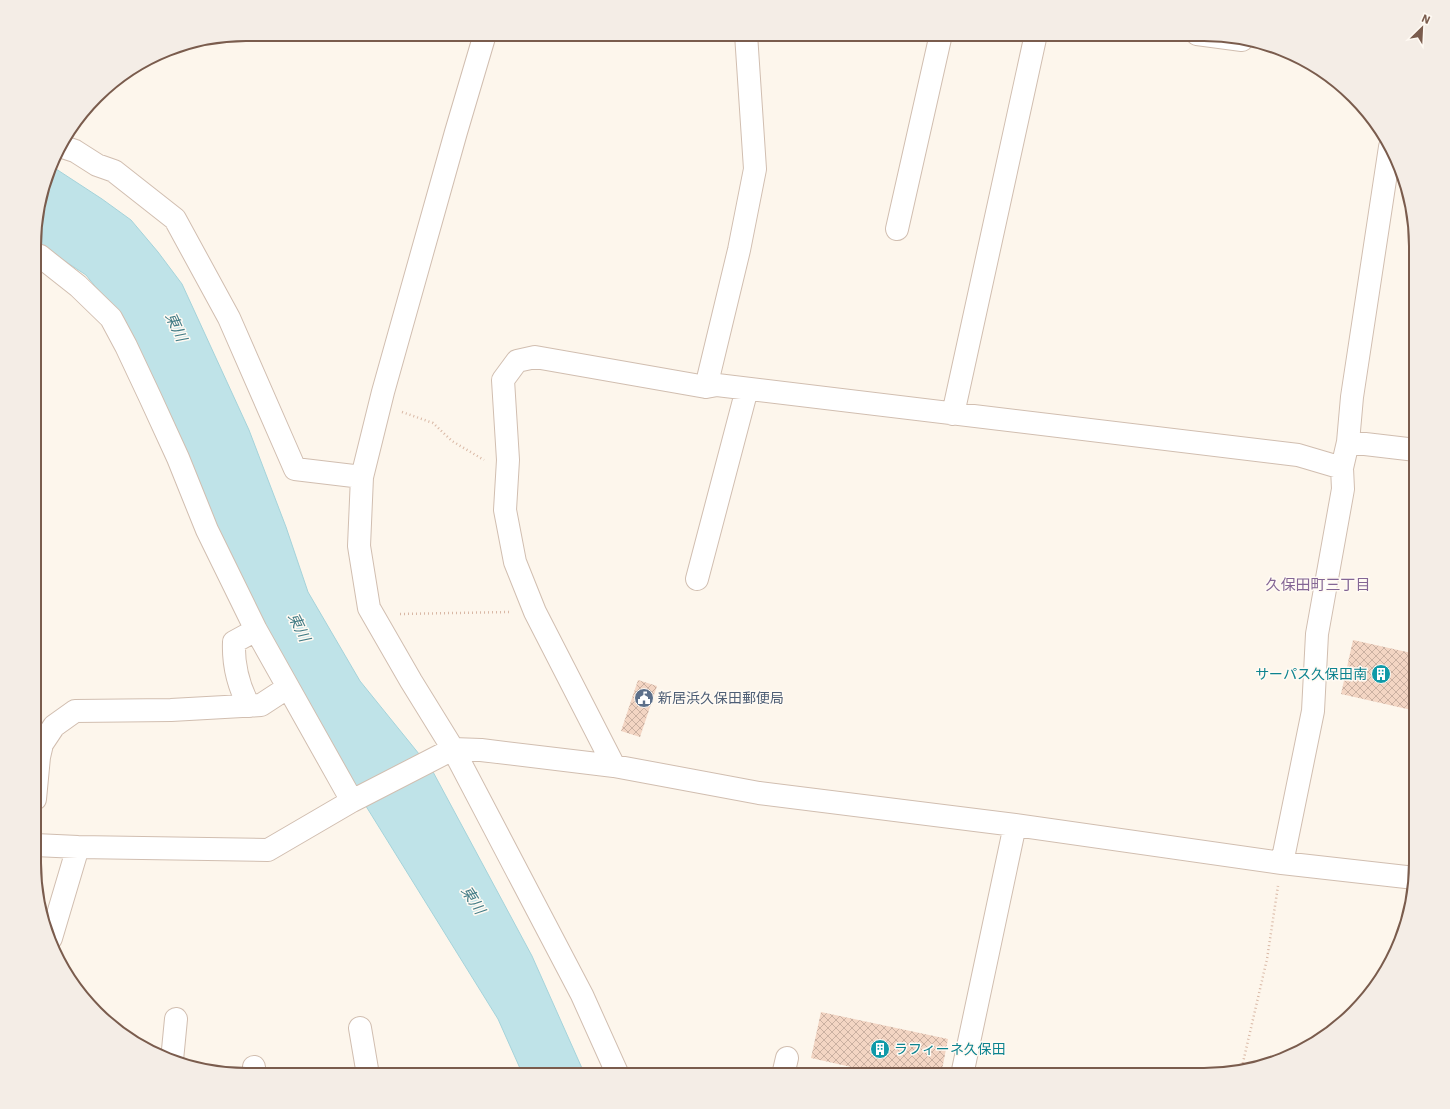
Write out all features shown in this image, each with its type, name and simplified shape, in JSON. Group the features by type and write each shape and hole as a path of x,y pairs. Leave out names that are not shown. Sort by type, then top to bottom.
{"street":[{"path":"483,41 380,404 362,477 359,546 369,608 410,681 445,754 582,995 615,1068"},
{"path":"706,387 739,250 754,168 746,41"},
{"path":"897,229 939,41"},
{"path":"953,414 1034,41"},
{"path":"67,148 75,151 97,165 114,170 175,219 229,318 295,469 362,477"},
{"path":"1282,863 1313,711 1317,634 1343,489 1342,468 1348,442 1352,397 1388,157"},
{"path":"41,257 78,286 110,318 126,346 150,397 208,530 256,630 287,688 354,800"},
{"path":"614,766 535,612 515,562 505,510 508,469 503,380 517,361 535,357 706,387 718,385 1298,455 1342,468"},
{"path":"697,579 746,389"},
{"path":"1348,442 1409,449"},
{"path":"249,706 241,691 234,658 234,642 256,630"},
{"path":"41,748 42,744 54,726 75,711 171,710 261,705 287,688"},
{"path":"41,845 78,848 268,850 354,800 445,754 481,750 614,766 759,793 1014,825 1282,863 1409,877"},
{"path":"963,1068 1014,825"},
{"path":"53,931 78,848"},
{"path":"173,1054 176,1019"},
{"path":"360,1028 367,1068"}],"path":[{"path":"380,404 433,423 452,441 481,459 508,469"},
{"path":"372,614 535,612"},
{"path":"1243,1064 1267,959 1282,863"}],"water":[{"name":"東川","path":"56,169 131,220 182,284 249,430 286,527 308,592 360,681 432,770 532,956 582,1068 520,1068 498,1019 364,803 279,657 102,295 86,275 41,245 41,233 45,206"}],"building":[{"name":"サーパス久保田南","path":"1353,640 1409,652 1409,709 1341,694"},
{"path":"638,680 657,686 640,737 621,731"},
{"name":"ラフィーネ久保田","path":"821,1012 948,1039 942,1068 856,1068 811,1058"}],"place":[{"name":"サーパス久保田南","path":"1381,674"},
{"name":"新居浜久保田郵便局","path":"644,698"},
{"name":"ラフィーネ久保田","path":"880,1049"}],"district":[{"name":"久保田町三丁目","path":"1318,585"}]}
